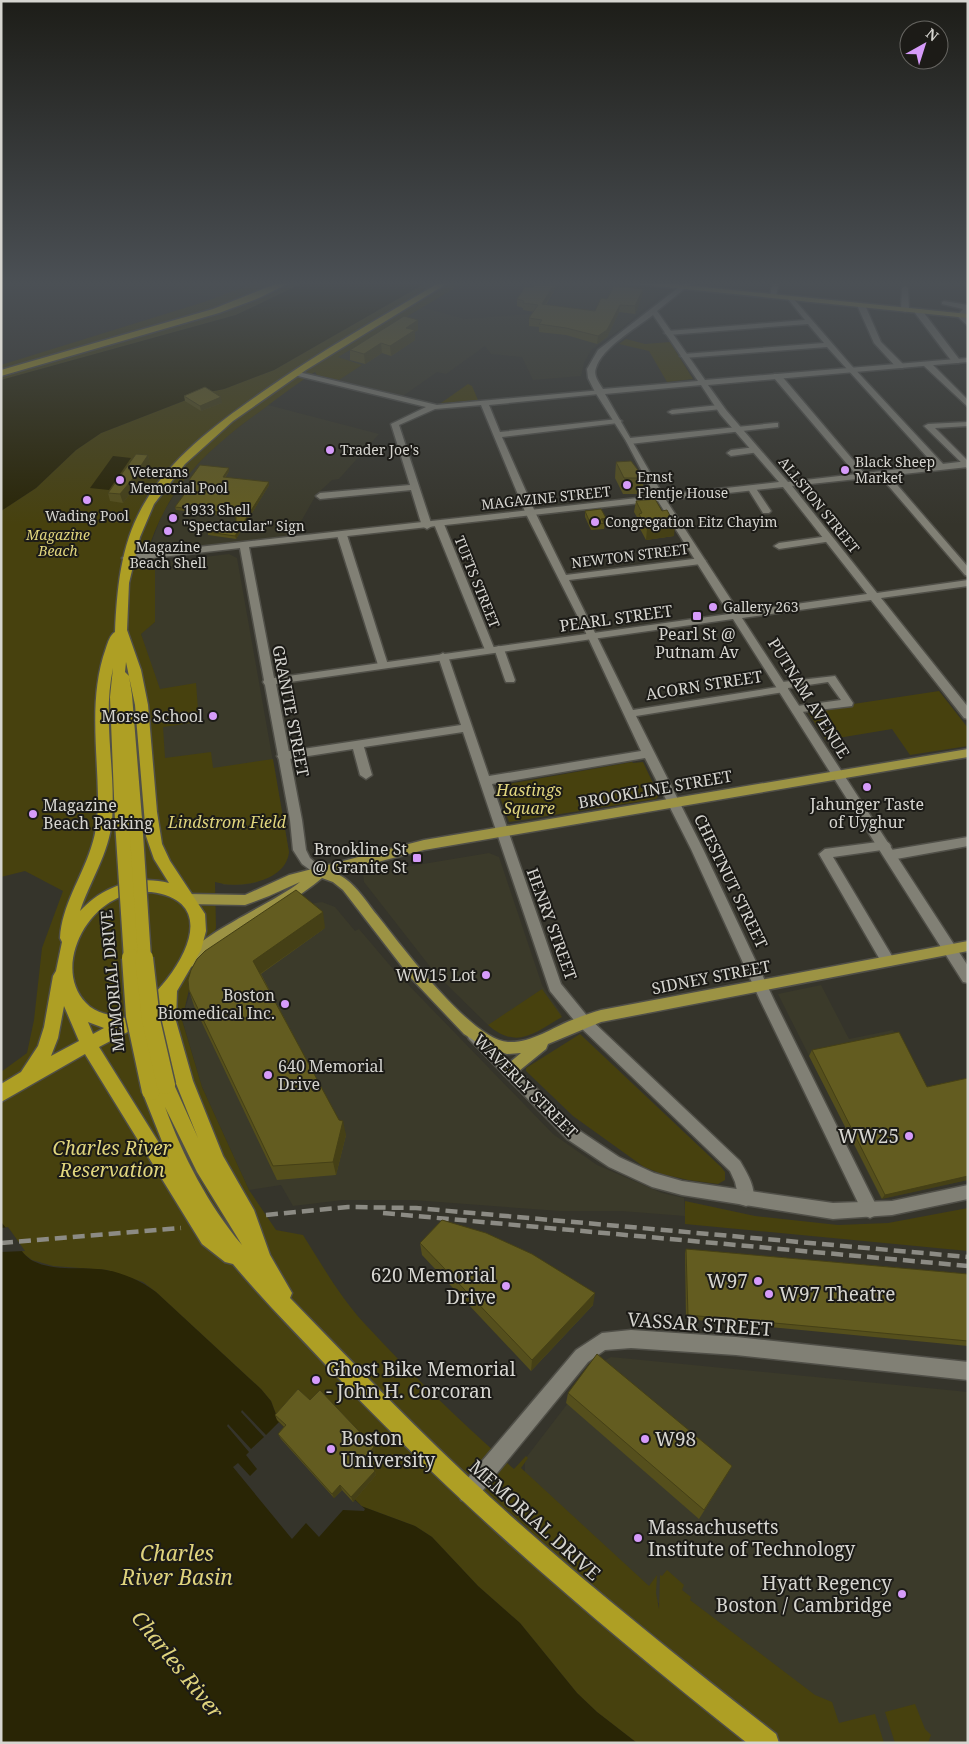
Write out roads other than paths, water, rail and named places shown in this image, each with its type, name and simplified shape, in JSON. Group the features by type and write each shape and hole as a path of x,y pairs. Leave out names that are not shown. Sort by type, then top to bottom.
{"highway":[{"path":"1,369 24,362"},
{"path":"1,373 38,362"},
{"name":"MEMORIAL DRIVE","path":"314,362 214,432 181,462 149,504 127,558 123,583 116,709 128,820 135,1016 158,1088 166,1132 194,1190 221,1232 254,1261 291,1310 402,1430 468,1493 576,1589 767,1743"},
{"path":"1,1094 25,1077 125,1026 153,1007 169,987 195,945 199,929 195,911 163,865 155,846 151,823 140,690 136,665 121,626"},
{"path":"68,948 71,916 94,861 104,823 102,693 106,665 121,626"},
{"path":"25,1077 44,1053 51,1037 68,948 78,924 87,911 102,899 117,891 133,886 150,885 171,889 187,899"},
{"path":"63,967 66,989 89,1045 208,1237 254,1261"},
{"path":"169,987 168,1021 181,1073 201,1128 226,1180 247,1216 254,1261"},
{"path":"66,989 75,1004 86,1014 125,1026"}],"main road":[{"name":"BROOKLINE STREET","path":"187,899 228,901 250,898 289,880 410,848 968,753"},
{"path":"182,967 213,939 301,891 320,872"},
{"name":"WAVERLY STREET","path":"320,872 337,879 347,887 409,966 469,1030"},
{"name":"SIDNEY STREET","path":"469,1030 486,1041 507,1048 530,1046 549,1039 583,1021 968,946"},
{"path":"509,1071 549,1039"}],"street":[{"name":"PUTNAM AVENUE","path":"595,362 591,369 592,378 630,441 661,499 783,687 837,776 888,850 968,978"},
{"name":"ALLSTON STREET","path":"688,362 737,429 786,485 968,715"},
{"path":"844,362 941,467"},
{"path":"897,362 900,366"},
{"path":"297,373 432,406 943,362"},
{"path":"927,364 968,405"},
{"path":"777,376 862,476"},
{"name":"CHESTNUT STREET","path":"484,403 531,514 592,636 628,714 674,803 870,1210"},
{"path":"427,526 395,424 432,406"},
{"path":"672,412 720,407"},
{"path":"497,435 618,421"},
{"path":"967,465 928,426 968,424"},
{"path":"630,441 775,425"},
{"path":"731,454 756,450"},
{"name":"MAGAZINE STREET","path":"127,558 967,465"},
{"path":"883,474 968,573"},
{"path":"320,496 415,487"},
{"path":"752,489 766,511"},
{"name":"TUFTS STREET","path":"439,524 510,680"},
{"path":"342,535 382,665"},
{"path":"779,546 829,539"},
{"name":"GRANITE STREET","path":"244,546 268,682 296,820 298,851 305,862 320,872"},
{"name":"NEWTON STREET","path":"563,578 701,561"},
{"name":"PEARL STREET","path":"268,682 968,583"},
{"name":"HENRY STREET","path":"443,656 552,981 563,998 583,1021 735,1166 743,1181 746,1199"},
{"name":"ACORN STREET","path":"628,714 830,678 848,702 797,710"},
{"path":"283,756 466,728"},
{"path":"358,745 366,775"},
{"path":"484,782 648,754"},
{"path":"888,961 825,854 888,850 968,841"},
{"name":"WAVERLY STREET","path":"469,1030 572,1134 624,1168 666,1184 816,1210 870,1210 904,1206 968,1192"},
{"name":"VASSAR STREET","path":"468,1493 582,1356 594,1346 611,1339 630,1338 716,1344 968,1371"}],"water":[{"path":"65,362 287,362 274,370 224,389 204,393 101,433 76,450 36,488 1,511 1,380"},
{"path":"113,456 131,458 109,490 90,488"},
{"name":"Charles River Basin","path":"1,1222 28,1258 33,1261 50,1266 113,1271 132,1278 156,1292 261,1389 271,1401 277,1417 361,1506 415,1526 432,1537 478,1586 520,1623 577,1693 597,1712 637,1743 1,1743"}],"railway":[{"path":"266,1215 348,1207 416,1208 968,1257"},
{"path":"383,1213 968,1266"},
{"path":"1,1243 181,1228"}],"place":[{"name":"Trader Joe's","path":"330,450"},
{"name":"Black Sheep Market","path":"845,470"},
{"name":"Veterans Memorial Pool","path":"120,480"},
{"name":"Ernst Flentje House","path":"627,485"},
{"name":"Wading Pool","path":"87,500"},
{"name":"1933 Shell \"Spectacular\" Sign","path":"173,518"},
{"name":"Congregation Eitz Chayim","path":"595,522"},
{"name":"Magazine Beach Shell","path":"168,531"},
{"name":"Gallery 263","path":"713,607"},
{"name":"Pearl St @ Putnam Av","path":"697,616"},
{"name":"Morse School","path":"213,716"},
{"name":"Jahunger Taste of Uyghur","path":"867,787"},
{"name":"Magazine Beach Parking","path":"33,814"},
{"name":"Brookline St @ Granite St","path":"417,858"},
{"name":"WW15 Lot","path":"486,975"},
{"name":"Boston Biomedical Inc.","path":"285,1004"},
{"name":"640 Memorial Drive","path":"268,1075"},
{"name":"WW25","path":"909,1136"},
{"name":"W97","path":"758,1281"},
{"name":"620 Memorial Drive","path":"506,1286"},
{"name":"W97 Theatre","path":"769,1294"},
{"name":"Ghost Bike Memorial - John H. Corcoran","path":"316,1380"},
{"name":"W98","path":"645,1439"},
{"name":"Boston University","path":"331,1449"},
{"name":"Massachusetts Institute of Technology","path":"638,1538"},
{"name":"Hyatt Regency Boston / Cambridge","path":"902,1594"}],"park label":[{"name":"Magazine Beach","path":"58,544"},
{"name":"Hastings Square","path":"529,799"},
{"name":"Lindstrom Field","path":"227,822"},
{"name":"Charles River Reservation","path":"112,1159"}],"water label":[{"name":"Charles River","path":"177,1665"}]}
